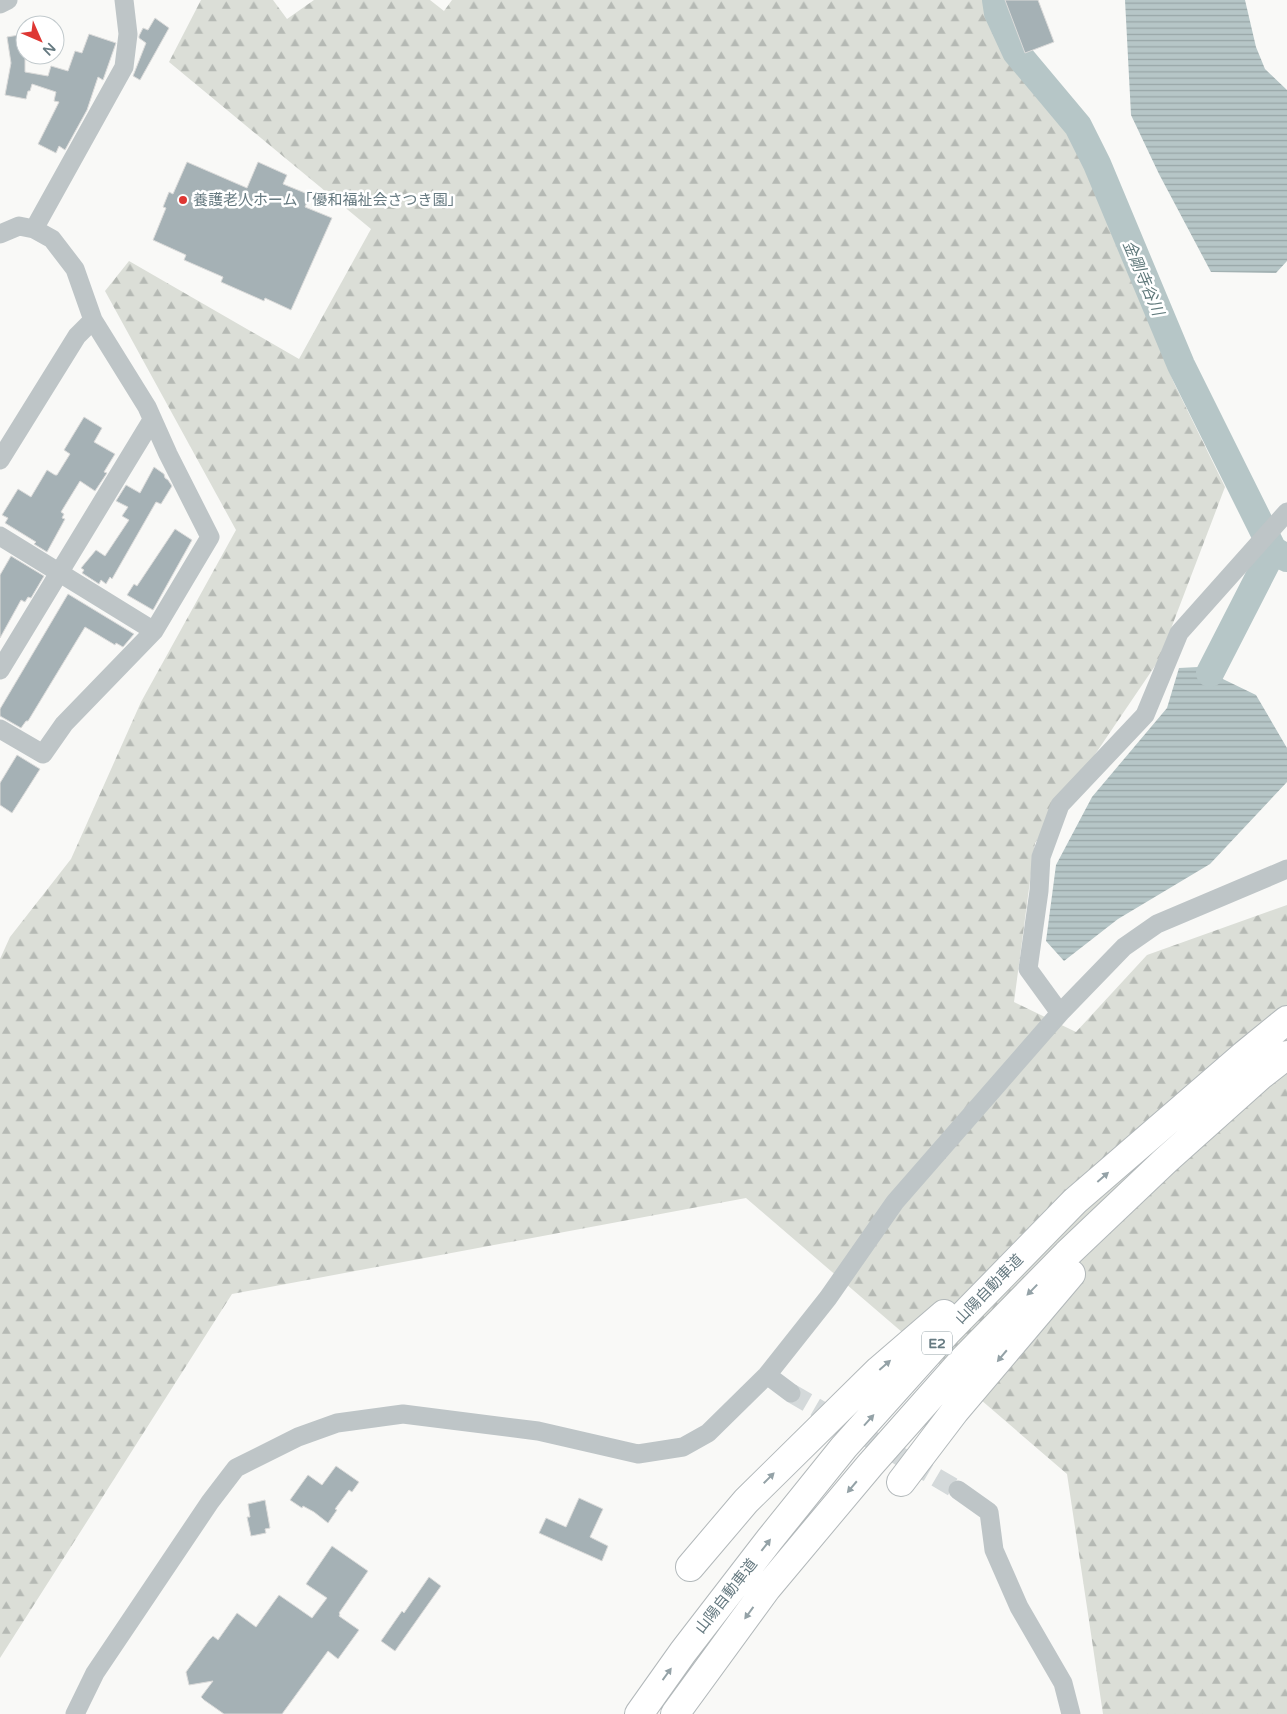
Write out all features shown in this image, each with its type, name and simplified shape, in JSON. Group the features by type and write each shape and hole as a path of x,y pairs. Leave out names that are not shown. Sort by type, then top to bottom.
{"highway":[{"name":"山陽自動車道","path":"639,1714 683,1652 844,1447 948,1331 1075,1201 1236,1061 1287,1020"},
{"name":"山陽自動車道","path":"675,1714 767,1588 870,1465 963,1360 1074,1248 1166,1160 1260,1076 1287,1055"},
{"path":"901,1482 955,1411 1100,1239 1186,1156 1260,1076"},
{"path":"690,1567 746,1501 878,1370 1075,1201"}],"street":[{"path":"0,4 8,0"},
{"path":"34,229 124,68 128,34 122,1"},
{"path":"0,234 19,226 34,229 52,239 75,269 93,320 147,407 168,454 210,537 154,631 64,724 43,754 0,729"},
{"path":"0,460 77,336 93,320"},
{"path":"0,670 152,420"},
{"path":"1060,1013 1028,969 1039,891 1041,857 1060,805 1145,714 1179,633 1287,512"},
{"path":"0,536 154,631"},
{"path":"75,1714 95,1673 210,1502 236,1468 298,1437 336,1423 403,1414 538,1431 638,1454 683,1447 708,1433 767,1374 828,1298 895,1202 1060,1013 1124,948 1157,924 1287,869"},
{"path":"767,1374 791,1393"},
{"path":"958,1490 989,1512 994,1550 1020,1607 1063,1683 1071,1714"}],"green space":[{"path":"201,0 273,0 287,19 314,0 430,0 444,11 452,0 989,0 1001,49 1072,134 1174,383 1225,487 1159,660 1035,843 1014,1002 1076,1032 1147,955 1287,905 1287,1714 1103,1714 1067,1474 746,1198 232,1294 0,1658 0,959 10,937 71,859 141,702 236,530 105,291 129,261 299,359 371,229 169,62"}],"shaded area":[{"path":"1125,0 1245,0 1256,47 1265,69 1287,90 1287,261 1276,273 1211,272 1159,174 1131,115"},
{"path":"1198,667 1256,695 1287,748 1287,782 1210,864 1118,919 1064,961 1046,941 1056,865 1092,797 1167,708 1179,668"}],"building":[{"path":"1005,0 1038,0 1054,42 1025,53"},
{"path":"155,18 169,28 140,80 133,76 146,43 139,36 143,28 148,30"},
{"path":"89,34 116,43 103,80 98,77 87,110 65,150 59,146 56,153 38,144 59,102 54,101 56,92 32,84 26,99 5,95 11,63 7,37 15,36 15,65 25,65 25,72 48,76 51,66 68,71 75,51 82,53"},
{"path":"187,162 247,188 258,162 287,175 283,184 310,195 305,207 332,218 291,310 265,298 264,301 221,282 223,277 184,260 186,255 153,240 166,208 163,207 169,192 173,194"},
{"path":"84,417 102,428 94,442 115,454 104,472 107,473 95,491 80,481 61,512 64,514 62,518 65,519 47,552 34,544 36,542 5,523 8,518 2,515 18,489 31,497 47,470 57,475 70,454 64,450"},
{"path":"154,467 164,474 172,486 161,504 156,502 112,579 110,577 106,584 101,580 99,584 82,573 84,570 81,568 96,550 105,556 129,520 122,516 128,507 116,501 126,485 140,493"},
{"path":"175,529 192,540 153,610 127,595 134,584 137,586"},
{"path":"11,556 44,576 31,598 28,597 25,602 21,600 0,638 0,575"},
{"path":"68,594 134,634 123,647 116,643 115,645 85,627 28,721 21,728 0,716 0,709"},
{"path":"17,755 40,769 12,813 0,805 0,783"},
{"path":"336,1466 359,1482 352,1492 349,1490 335,1509 337,1510 328,1523 314,1512 303,1506 302,1508 290,1500 308,1475 322,1485"},
{"path":"579,1498 603,1509 590,1537 608,1546 602,1561 539,1533 546,1518 566,1527"},
{"path":"265,1500 270,1528 265,1529 266,1533 251,1536 247,1517 250,1517 248,1504"},
{"path":"332,1546 368,1571 339,1613 339,1616 359,1630 338,1659 328,1651 282,1714 224,1714 204,1700 201,1697 213,1681 189,1685 186,1672 209,1640 213,1636 218,1640 237,1613 256,1627 279,1595 312,1618 327,1598 306,1584"},
{"path":"429,1577 441,1586 395,1651 381,1641 402,1611 404,1613"}],"waterway":[{"name":"金剛寺谷川","path":"996,0 998,13 1016,52 1078,126 1097,164 1181,365 1273,550 1287,558"},
{"path":"1210,673 1273,550"}],"tunnel":[{"path":"791,1393 958,1490"}],"place":[{"name":"養護老人ホーム「優和福祉会さつき園」","path":"183,200"}]}
